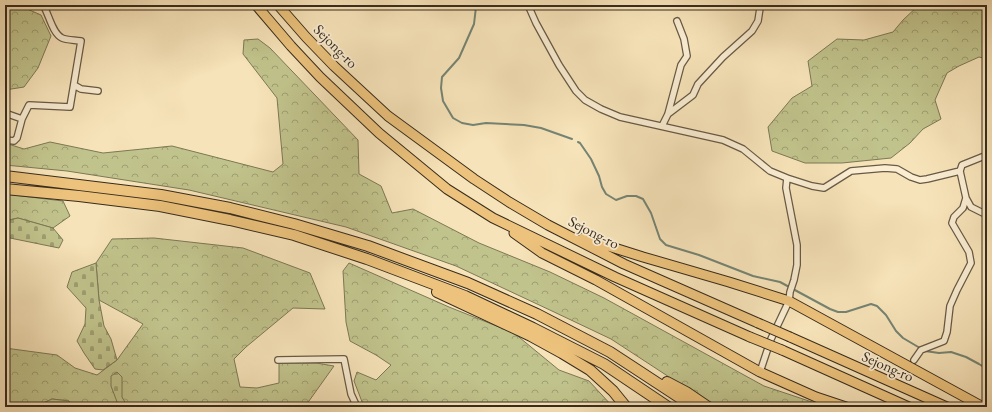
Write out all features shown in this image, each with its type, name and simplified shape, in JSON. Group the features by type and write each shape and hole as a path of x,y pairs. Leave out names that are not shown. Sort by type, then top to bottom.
{"highway":[{"name":"Sejong-ro","path":"256,5 320,78 379,133 447,189 494,218 615,277 909,407"},
{"name":"Sejong-ro","path":"278,5 334,66 388,116 474,179 509,202 548,225 624,264 946,407"},
{"path":"5,176 161,195 230,208 294,224 368,246 468,283 537,314 686,392 708,407"},
{"path":"5,189 160,206 294,235 366,259 465,296 604,364 668,407"},
{"path":"494,218 542,253 596,280 760,372 816,397 846,407"},
{"path":"548,225 643,257 729,282 789,296 984,407"},
{"path":"366,259 531,336 562,353 590,370 613,391 626,407"},
{"path":"610,352 694,407"}],"street":[{"path":"6,140 14,141 18,138 22,119 29,105 70,107 80,41 62,38 56,34 43,5"},
{"path":"528,5 559,65 576,90 585,100 620,117 724,140 743,149 770,171 812,186 824,188 851,171 885,168 897,169 920,180 960,171"},
{"path":"668,114 693,95 698,84 723,57 752,31 758,21 760,8 764,5"},
{"path":"662,126 668,114 682,65 687,56 684,39 677,21"},
{"path":"74,85 81,90 98,91"},
{"path":"5,113 22,119"},
{"path":"987,155 962,165 960,171 966,198 971,207 987,215"},
{"path":"760,372 770,339 789,296 797,265 797,245 786,188 787,178"},
{"path":"914,360 924,349 944,341 947,332 950,306 971,263 969,252 952,222 954,217 963,208 966,198"},
{"path":"278,360 344,359 351,394 357,407"}],"green space":[{"path":"5,5 18,5 41,15 51,36 38,68 24,87 5,90"},
{"path":"919,5 987,5 987,59 979,57 947,73 935,100 941,119 923,129 910,143 891,158 842,163 805,163 772,151 768,127 792,98 812,86 808,61 837,39 864,40 893,32"},
{"path":"258,39 270,48 358,140 359,174 381,186 392,213 413,209 479,243 550,272 604,298 764,386 827,407 715,407 611,339 456,266 346,227 189,190 67,171 5,165 5,143 24,149 50,142 103,153 172,146 273,172 283,164 277,98 243,54 244,40"},
{"path":"5,194 63,201 70,216 53,228 18,218 5,221"},
{"path":"18,218 53,228 63,240 59,248 5,237 5,221"},
{"path":"154,238 243,248 310,273 325,309 293,308 246,347 234,359 240,387 257,388 279,383 279,363 316,363 334,366 309,401 302,407 133,407 126,404 121,407 70,407 69,401 52,399 35,407 5,407 5,348 57,355 75,368 97,375 117,360 143,324 99,300 96,263 112,239"},
{"path":"96,263 99,300 104,326 111,339 117,360 103,370 95,369 77,341 85,324 86,308 67,287 72,272"},
{"path":"349,263 449,307 514,333 559,370 589,381 613,407 364,407 354,381 357,372 376,380 391,365 350,341 346,322 343,271"},
{"path":"117,372 122,377 122,397 126,404 133,407 119,407 111,386 111,376"},
{"path":"52,399 69,401 70,407 35,407"}],"waterway":[{"path":"476,5 474,24 459,58 442,77 441,88 443,101 453,118 462,123 473,125 486,123 524,125 541,128 572,139"},
{"path":"578,142 591,159 606,194 616,200 627,196 636,196 643,199 651,213 660,239 666,245 699,255 753,276 780,282 838,312 846,312 871,304 877,306 886,315 896,331 903,338 925,351 939,353 951,352 966,357 987,369"}]}
